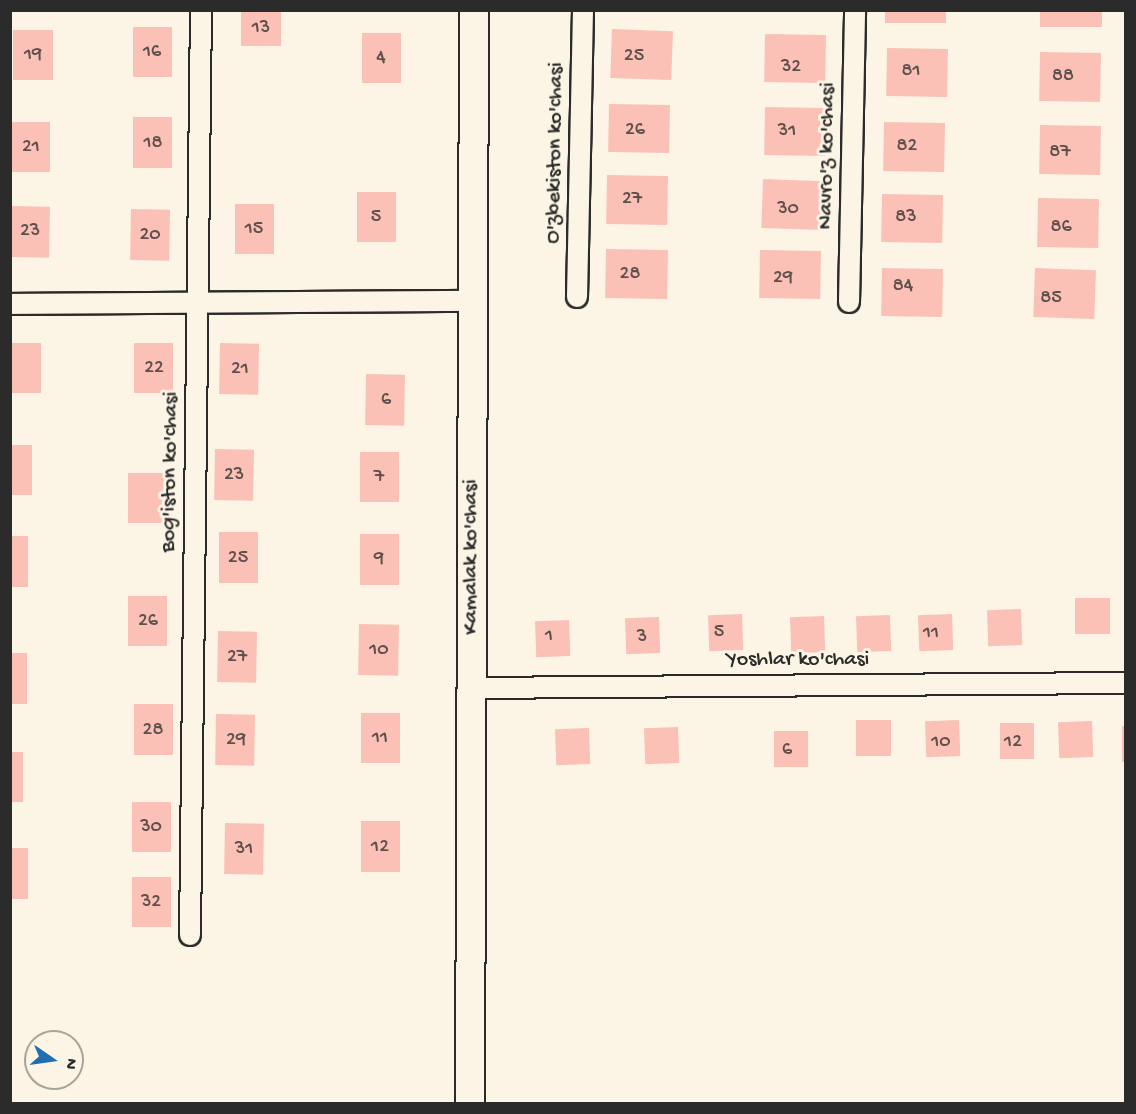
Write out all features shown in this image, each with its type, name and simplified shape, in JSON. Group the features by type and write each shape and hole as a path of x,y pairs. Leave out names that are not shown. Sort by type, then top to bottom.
{"main road":[{"name":"Kamalak ko'chasi","path":"470,1104 474,10"}],"street":[{"name":"Bog'iston ko'chasi","path":"190,935 201,10"},
{"name":"O'zbekiston ko'chasi","path":"577,297 583,10"},
{"name":"Navro'z ko'chasi","path":"849,302 855,10"},
{"path":"10,304 473,301"},
{"name":"Yoshlar ko'chasi","path":"471,688 1125,683"}],"building":[{"path":"241,10 281,10 281,46 241,46"},
{"path":"885,10 946,10 946,23 885,23"},
{"path":"1040,10 1102,10 1102,27 1040,27"},
{"path":"133,27 172,27 172,77 133,77"},
{"path":"612,29 673,31 671,80 610,78"},
{"path":"13,30 53,30 53,80 13,80"},
{"path":"362,33 401,33 401,83 362,83"},
{"path":"765,34 826,35 825,83 764,82"},
{"path":"887,48 948,49 947,97 886,96"},
{"path":"1040,52 1101,53 1100,102 1039,101"},
{"path":"609,104 670,105 669,153 608,152"},
{"path":"765,107 826,108 825,156 764,155"},
{"path":"133,117 172,117 172,168 133,168"},
{"path":"11,122 50,122 50,172 11,172"},
{"path":"884,122 945,123 944,172 883,171"},
{"path":"1040,125 1101,126 1100,175 1039,174"},
{"path":"607,175 668,176 667,225 606,224"},
{"path":"763,179 824,181 822,230 761,228"},
{"path":"357,192 396,192 396,242 357,242"},
{"path":"882,194 943,195 942,243 881,242"},
{"path":"1038,198 1099,199 1098,248 1037,247"},
{"path":"235,204 274,204 274,254 235,254"},
{"path":"11,206 50,207 49,258 10,257"},
{"path":"131,209 170,210 169,261 130,260"},
{"path":"606,249 668,250 667,299 605,298"},
{"path":"760,250 821,251 820,299 759,298"},
{"path":"882,268 943,269 942,317 881,316"},
{"path":"1035,268 1096,270 1094,319 1033,317"},
{"path":"10,343 41,343 41,393 10,393"},
{"path":"134,343 173,343 173,393 134,393"},
{"path":"220,343 259,344 258,395 219,394"},
{"path":"366,374 405,375 404,426 365,425"},
{"path":"10,445 32,445 32,495 10,495"},
{"path":"215,449 254,450 253,501 214,500"},
{"path":"360,452 399,452 399,502 360,502"},
{"path":"128,473 167,473 167,523 128,523"},
{"path":"219,532 258,532 258,583 219,583"},
{"path":"360,534 399,534 399,585 360,585"},
{"path":"10,536 28,536 28,587 10,587"},
{"path":"128,596 167,596 167,646 128,646"},
{"path":"1075,598 1110,598 1110,634 1075,634"},
{"path":"1021,609 1022,645 988,646 987,610"},
{"path":"742,614 743,650 709,651 708,615"},
{"path":"952,614 953,650 919,651 918,615"},
{"path":"890,615 891,651 857,652 856,616"},
{"path":"824,616 825,652 791,653 790,617"},
{"path":"659,617 660,653 626,654 625,618"},
{"path":"569,620 570,656 536,657 535,621"},
{"path":"359,624 399,625 398,676 358,675"},
{"path":"218,631 257,632 256,683 217,682"},
{"path":"10,653 27,653 27,704 10,704"},
{"path":"134,704 173,704 173,755 134,755"},
{"path":"361,713 400,713 400,763 361,763"},
{"path":"216,714 255,715 254,766 215,765"},
{"path":"856,720 891,720 891,756 856,756"},
{"path":"959,720 960,756 926,757 925,721"},
{"path":"1092,721 1093,757 1059,758 1058,722"},
{"path":"1000,723 1034,723 1034,759 1000,759"},
{"path":"1122,726 1126,726 1126,762 1122,762"},
{"path":"678,727 679,763 645,764 644,728"},
{"path":"589,728 590,764 556,765 555,729"},
{"path":"774,731 808,731 808,767 774,767"},
{"path":"10,752 23,752 23,802 10,802"},
{"path":"132,802 171,802 171,852 132,852"},
{"path":"361,821 400,821 400,872 361,872"},
{"path":"225,823 264,824 263,875 224,874"},
{"path":"10,848 28,848 28,899 10,899"},
{"path":"132,877 171,877 171,927 132,927"}]}
